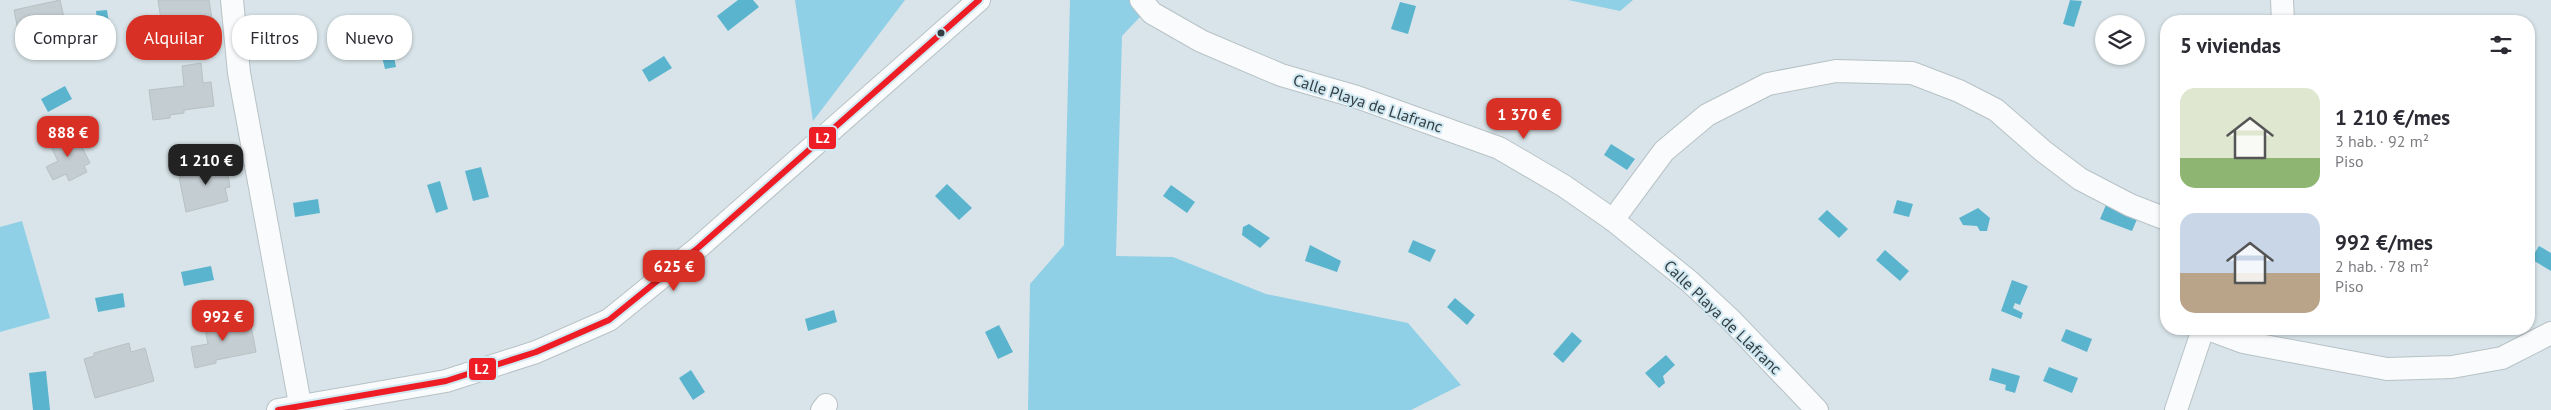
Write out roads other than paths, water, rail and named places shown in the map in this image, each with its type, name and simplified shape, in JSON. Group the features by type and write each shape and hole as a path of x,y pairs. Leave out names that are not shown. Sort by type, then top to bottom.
{"street":[{"path":"232,0 239,73 300,404"},
{"path":"278,410 300,404 446,382 536,352 609,320 699,246 979,0"},
{"name":"Calle Playa de Llafranc","path":"1141,0 1152,12 1201,41 1281,75 1357,96 1499,148 1564,186 1613,220 1689,281 1731,320 1817,410"},
{"path":"2282,0 2283,15"},
{"path":"1613,220 1664,151 1706,115 1768,84 1836,71 1912,73 1959,91 1996,110 2080,179 2130,205 2160,217"},
{"path":"2225,335 2244,342 2387,369 2452,367 2502,358 2551,333"},
{"path":"2176,410 2201,335"}]}
